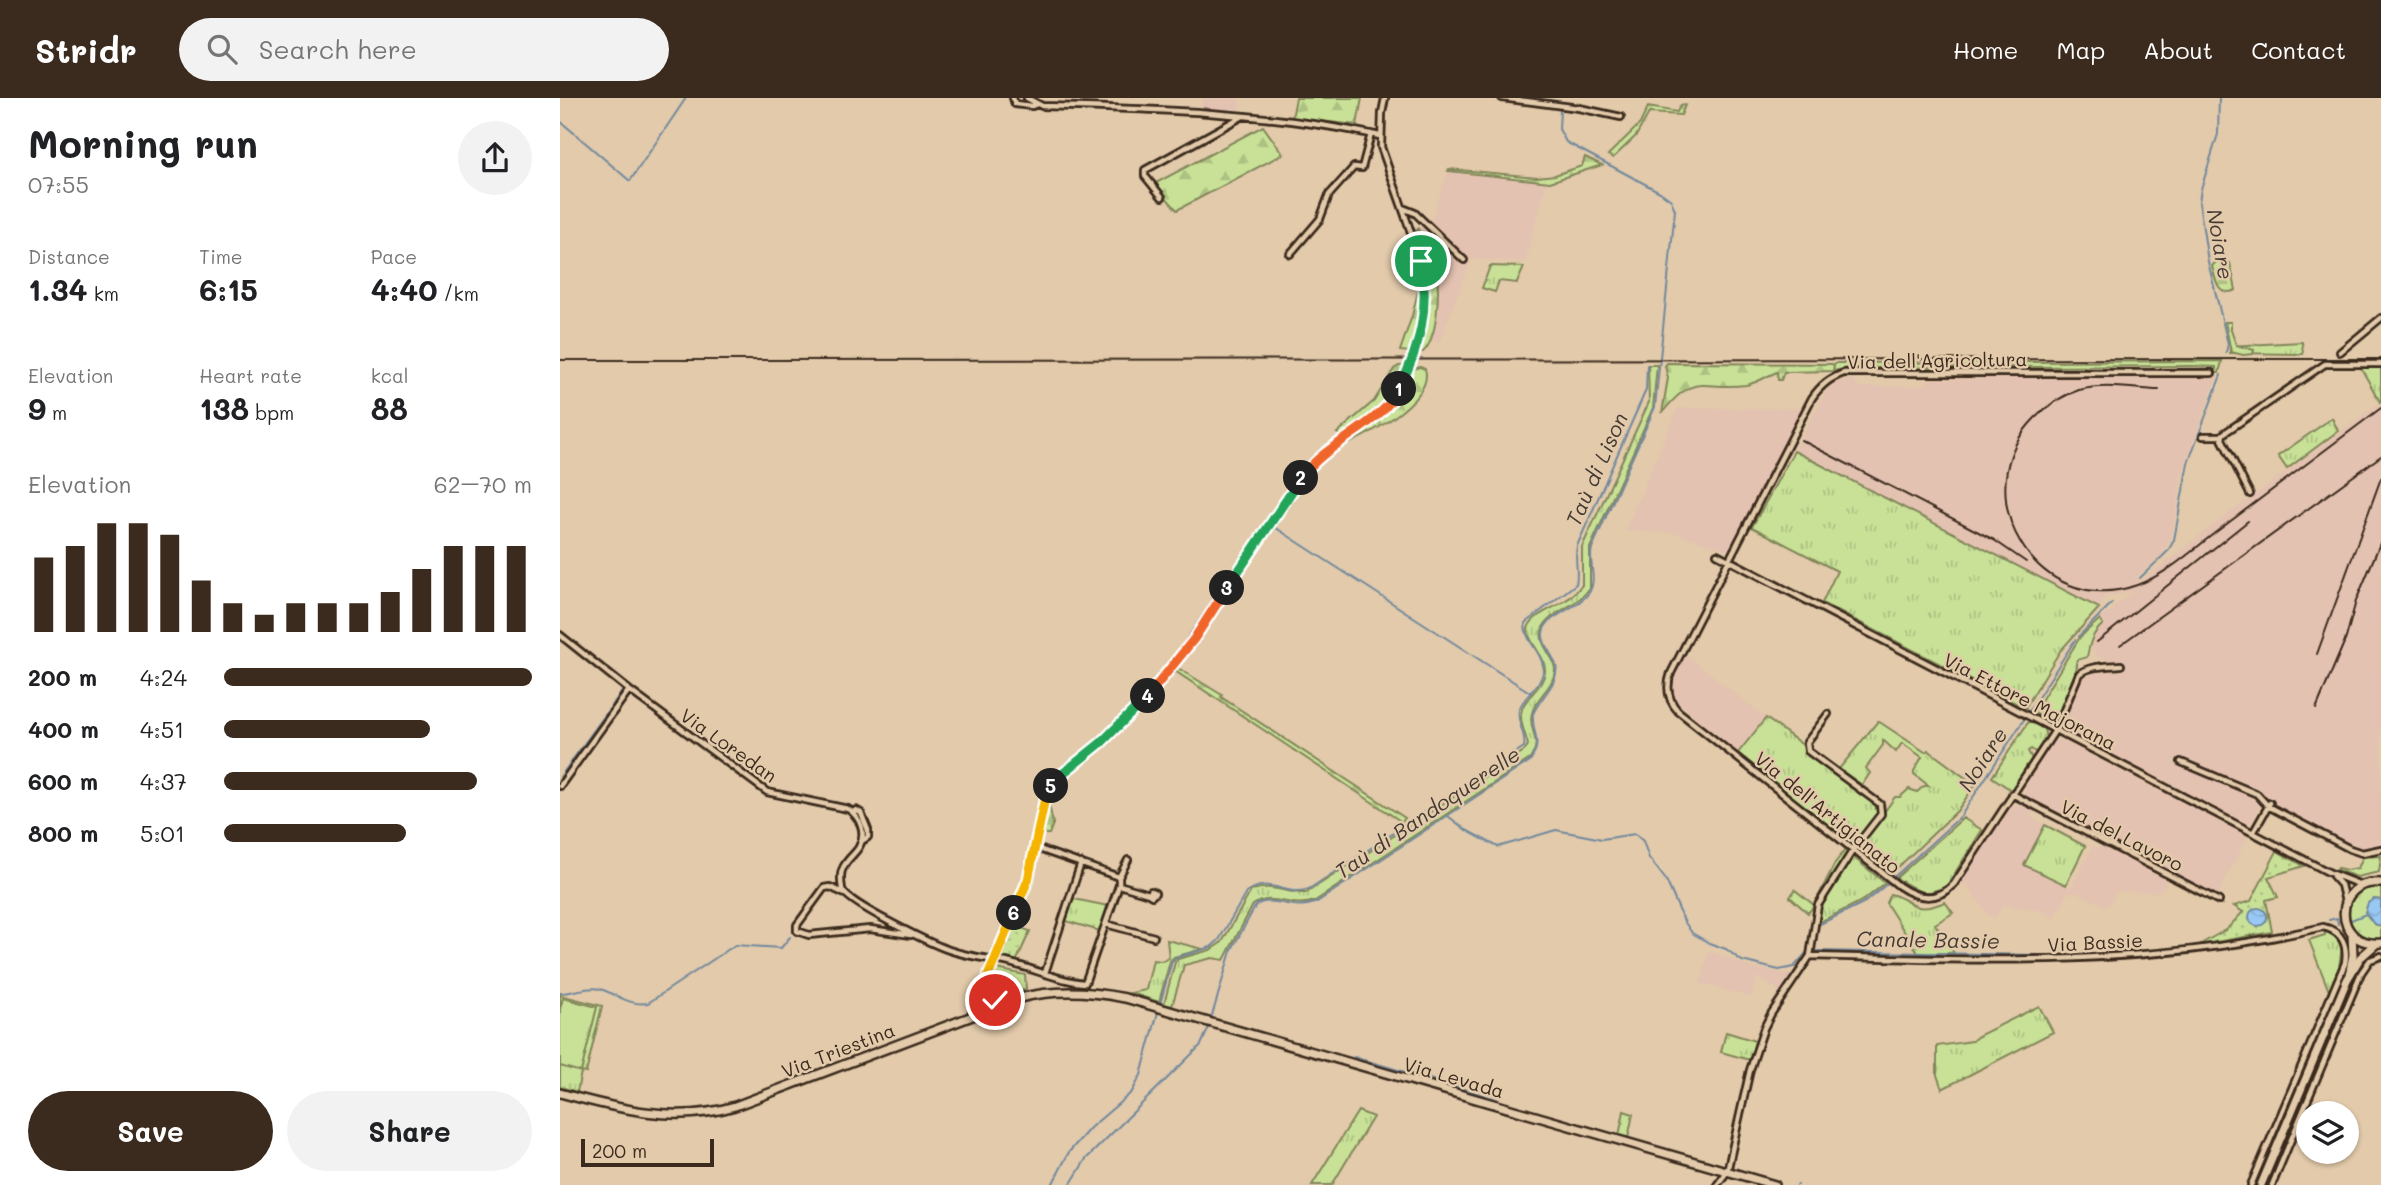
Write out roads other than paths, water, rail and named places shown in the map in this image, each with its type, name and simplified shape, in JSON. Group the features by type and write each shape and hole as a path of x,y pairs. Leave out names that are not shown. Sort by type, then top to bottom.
{"main road":[{"path":"2347,980 2353,955 2352,934 2345,920 2345,904 2351,893 2361,885 2377,882 2381,876"},
{"path":"2352,934 2363,941 2378,944"},
{"path":"2261,1185 2347,980 2360,958 2378,944"},
{"name":"Via Triestina","path":"560,1093 647,1113 684,1116 715,1112 1020,998 1064,992 1091,992 1125,998"},
{"name":"Via Levada","path":"1125,998 1775,1185"}],"street":[{"path":"1013,98 1019,106 1037,104 1244,116 1380,135"},
{"path":"1027,98 1037,104"},
{"path":"995,1008 988,998 988,979 993,961 1028,880 1046,793 1055,781 1102,742 1154,689 1194,639 1310,465 1383,410 1396,394 1409,367 1422,323 1426,294 1421,261 1385,161 1380,135 1385,98"},
{"path":"1502,98 1580,108 1621,117"},
{"path":"1162,198 1145,176 1145,170 1244,116"},
{"path":"1290,254 1320,219 1329,195 1343,176 1354,167 1362,168 1371,134"},
{"path":"1404,209 1415,213 1465,260"},
{"path":"2340,352 2381,318"},
{"path":"2203,436 2222,436 2325,364 2381,364"},
{"name":"Via dell'Agricoltura","path":"1729,561 1812,398 1819,388 1833,377 1844,373 2212,373"},
{"path":"2222,436 2250,494"},
{"name":"Via Ettore Majorana","path":"1717,554 2330,873 2361,885"},
{"name":"Via dell'Artigianato","path":"1729,561 1671,673 1669,698 1678,711 1907,892 1919,897 1932,897 1954,884 2056,729 2079,674 2084,670 2103,666 2122,666"},
{"name":"Via Loredan","path":"560,635 629,690 768,792 853,812 860,822 862,841 843,867 842,887 845,894"},
{"path":"560,786 629,690"},
{"path":"1717,1185 1727,1172 1758,1042 1771,1014 1810,956 1818,905 1853,850 1881,814 1882,808 1874,798 1808,751 1807,743 1828,714"},
{"path":"2181,762 2257,794 2269,804 2350,849 2362,852 2381,849"},
{"name":"Via del Lavoro","path":"2012,794 2219,901"},
{"path":"2253,833 2269,804"},
{"path":"1036,848 1119,877"},
{"path":"919,936 870,929 809,934 797,931 797,925 824,888 830,887 945,949 1083,983 1088,979 1119,885 1119,877 1128,860"},
{"path":"1045,973 1081,863"},
{"path":"2330,873 2341,885 2345,904"},
{"path":"1119,885 1150,894"},
{"path":"1105,924 1154,937"},
{"name":"Via Bassie","path":"1810,956 1942,960 2061,959 2244,944 2323,927 2334,930 2344,942 2347,952 2345,963 2251,1185"},
{"path":"2272,1185 2361,973 2370,960 2381,956"},
{"path":"988,979 995,1008"},
{"path":"994,995 1004,999 1020,998"},
{"path":"963,1019 979,1009 988,998"}],"water":[{"path":"2374,899 2381,900 2381,926 2374,924 2365,912 2368,903"},
{"path":"2258,908 2264,911 2267,917 2264,923 2258,926 2252,923 2249,917 2252,911"}],"waterway":[{"path":"560,121 630,181 686,98"},
{"name":"Noiare","path":"2219,98 2218,134 2199,202 2208,262 2228,344 2226,353"},
{"name":"Taù di Bandoquerelle","path":"1211,1019 1231,951 1256,905 1270,901 1299,906 1317,902 1530,761 1534,754 1537,742 1533,714 1552,684 1556,672 1556,665 1543,639 1544,629 1552,619 1580,602 1590,591 1593,581 1592,548 1655,407 1675,210 1671,200 1660,192 1566,142 1559,129 1560,110"},
{"name":"Taù di Lison","path":"1160,1004 1172,961 1211,947 1219,940 1246,893 1262,886 1292,891 1309,889 1524,747 1519,710 1539,682 1543,669 1540,657 1527,634 1525,623 1576,584 1577,546 1646,390 1647,365"},
{"name":"Noiare","path":"2140,578 2168,551 2174,540 2188,463 2221,375"},
{"path":"1273,526 1531,693"},
{"name":"Noiare","path":"2079,636 2112,603"},
{"name":"Noiare","path":"2028,713 2075,640"},
{"path":"560,777 623,690"},
{"name":"Noiare","path":"1894,877 1960,817 2025,718"},
{"name":"Canale Bassie","path":"1448,816 1466,830 1498,847 1556,830 1602,839 1635,834 1643,841 1649,858 1666,880 1692,933 1726,949 1742,961 1779,970 1794,967 1808,951"},
{"name":"Noiare","path":"1818,925 1865,902 1888,883"},
{"name":"Canale Bassie","path":"2351,920 2366,914"},
{"name":"Canale Bassie","path":"2329,920 2337,918 2338,924"},
{"name":"Noiare","path":"1807,950 1812,928"},
{"name":"Canale Bassie","path":"2253,939 2290,932"},
{"path":"560,993 595,988 629,1001 648,1003 735,945 781,948 790,937"},
{"name":"Canale Bassie","path":"2067,956 2186,948"},
{"name":"Canale Bassie","path":"1817,951 2038,955"},
{"name":"Taù di Lison","path":"1052,1185 1069,1152 1090,1128 1132,1092 1141,1075 1158,1012"},
{"name":"Taù di Bandoquerelle","path":"1070,1185 1086,1159 1201,1045 1209,1027"},
{"path":"1354,1057 1497,1099"}],"railway":[{"path":"560,360 2381,359"},
{"path":"2159,390 2099,387 2073,392 2056,401 2035,418 2014,448 2006,480 2008,513 2021,543 2041,567 2068,584 2101,591 2137,585 2160,574 2381,408"},
{"path":"1801,440 1994,540 2026,562"},
{"path":"2120,645 2381,456"},
{"path":"2317,654 2381,478"},
{"path":"2097,642 2248,521"},
{"path":"2316,709 2346,638 2356,601 2381,541"}]}
